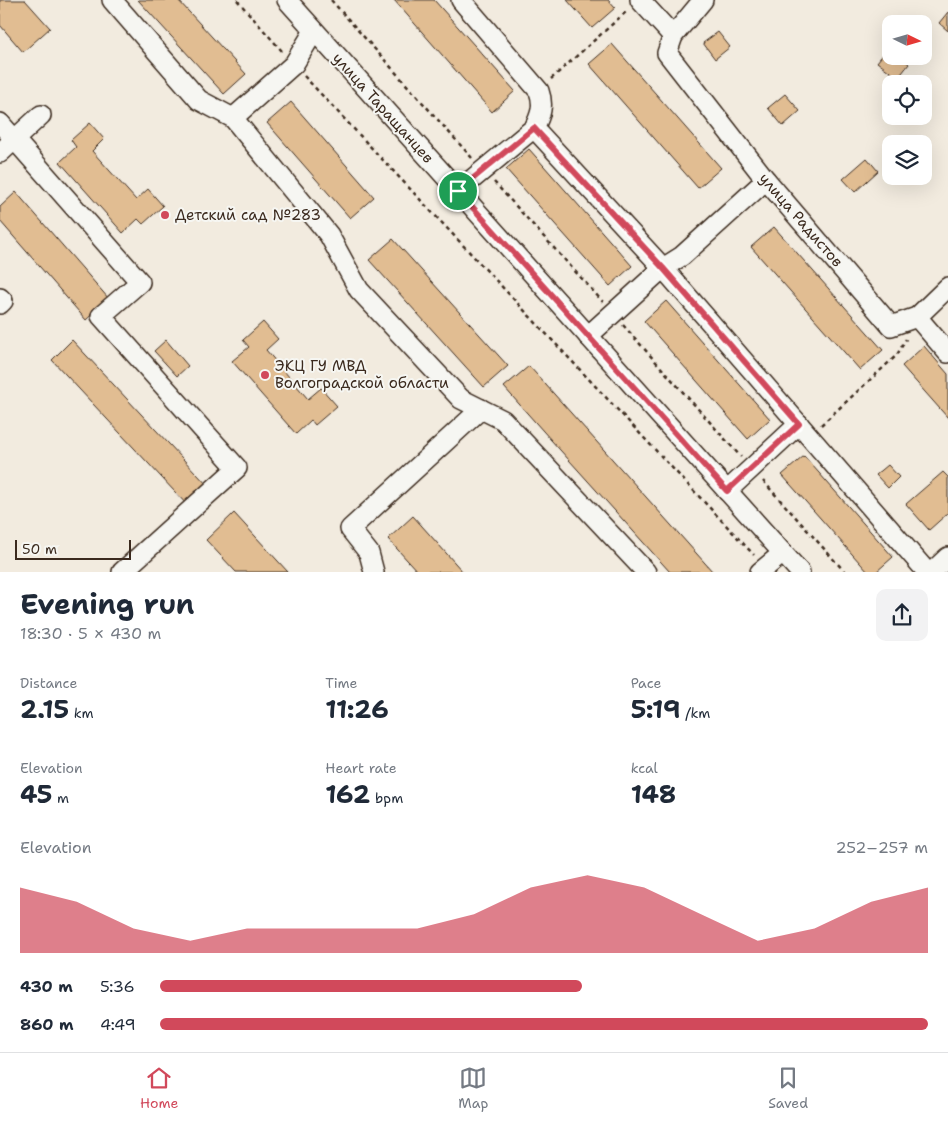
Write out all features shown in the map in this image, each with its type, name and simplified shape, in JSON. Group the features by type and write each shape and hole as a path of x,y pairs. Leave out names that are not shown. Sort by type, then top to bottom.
{"street":[{"path":"112,0 199,100 233,118 329,234 359,290 461,399 503,420 646,572"},
{"name":"улица Таращанцев","path":"287,0 800,572"},
{"path":"458,191 534,128 540,116 542,101 539,91 461,0"},
{"path":"670,44 703,0"},
{"name":"улица Радистов","path":"636,3 670,44 766,180 891,326 917,317"},
{"path":"233,118 294,64 314,31"},
{"path":"0,153 42,115"},
{"path":"0,123 140,282 101,316 237,468 122,572"},
{"path":"534,128 663,268 927,572"},
{"path":"588,336 663,268 682,256 766,180"},
{"path":"948,287 917,317 948,352"},
{"path":"0,298 3,301 0,304"},
{"path":"374,572 370,553 350,529 481,409"},
{"path":"727,491 752,468 804,430"},
{"path":"763,570 783,553"},
{"path":"932,572 948,558"}],"path":[{"path":"237,0 294,64 763,570"},
{"path":"331,0 845,572"},
{"path":"539,91 636,3"},
{"path":"804,430 897,355 917,317"}],"building":[{"path":"0,0 25,0 50,28 23,52 0,25"},
{"path":"138,0 178,0 246,74 224,94"},
{"path":"394,0 434,0 515,91 492,112"},
{"path":"567,0 608,0 615,8 592,28"},
{"path":"948,12 948,31 939,23"},
{"path":"718,32 730,47 715,59 703,43"},
{"path":"612,44 721,168 698,188 589,64"},
{"path":"882,56 882,65 908,65 900,75 894,75 877,62"},
{"path":"785,94 800,111 783,126 768,108"},
{"path":"291,102 374,197 350,218 267,123"},
{"path":"90,123 104,139 92,151 136,200 148,189 163,206 143,224 138,219 123,233 60,162 76,147 71,140"},
{"path":"529,149 632,266 610,286 506,169"},
{"path":"867,158 878,171 855,192 843,179"},
{"path":"16,192 109,299 86,320 0,221 0,207"},
{"path":"774,227 883,350 860,370 751,247"},
{"path":"393,239 508,366 484,387 369,260"},
{"path":"666,301 770,419 748,439 644,321"},
{"name":"ЭКЦ ГУ МВД Волгоградской области","path":"263,322 278,339 266,350 308,399 321,388 337,406 315,425 311,420 296,434 232,361 249,347 243,340"},
{"path":"72,340 210,488 189,507 52,360"},
{"path":"166,340 188,366 177,376 154,351"},
{"path":"924,346 948,374 948,418 902,366"},
{"path":"529,366 713,572 670,572 551,440 504,387"},
{"path":"804,456 893,557 876,572 868,572 782,475"},
{"path":"888,465 899,477 888,488 876,475"},
{"path":"943,472 948,477 948,513 929,530 906,504"},
{"path":"234,513 288,572 236,572 206,540"},
{"path":"413,516 463,572 418,572 388,539"}],"place":[{"name":"Детский сад №283","path":"165,215"},
{"name":"ЭКЦ ГУ МВД Волгоградской области","path":"265,375"}],"route":[{"path":"534,128 663,268 799,424 727,491 458,191 534,128"}]}
